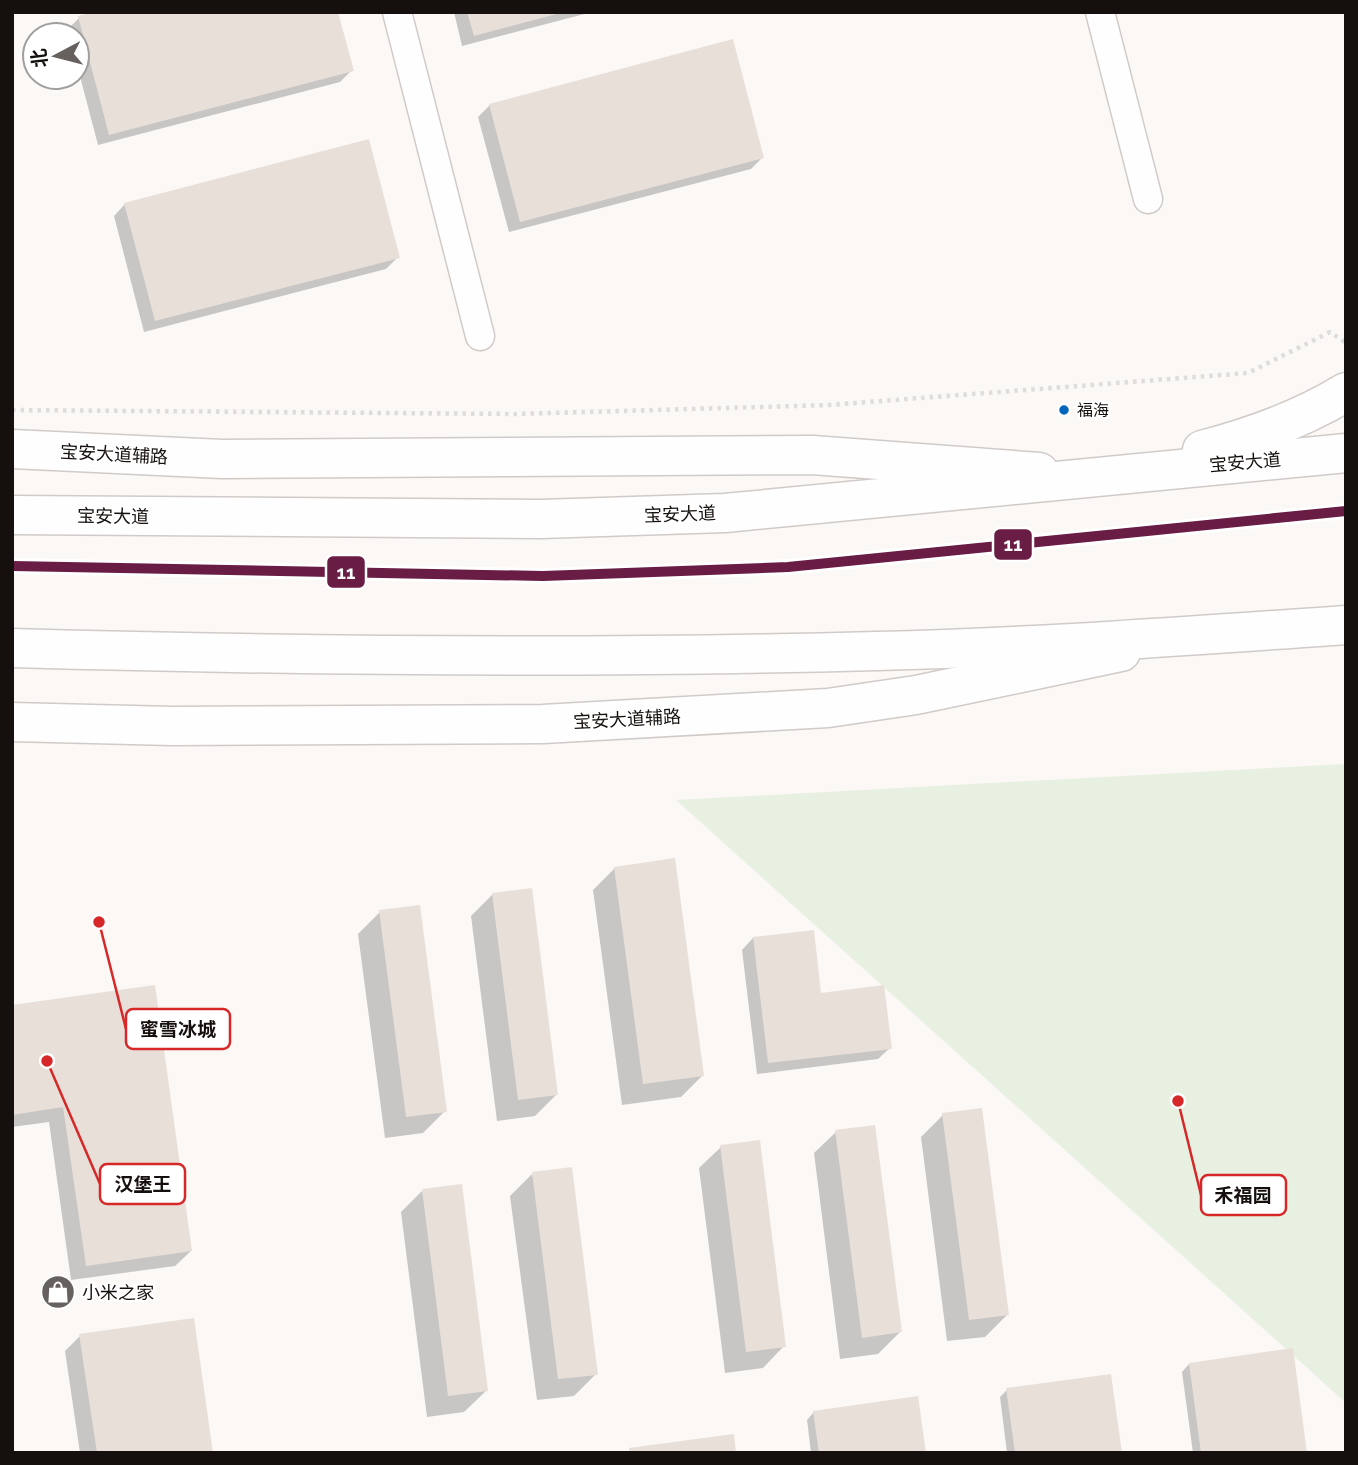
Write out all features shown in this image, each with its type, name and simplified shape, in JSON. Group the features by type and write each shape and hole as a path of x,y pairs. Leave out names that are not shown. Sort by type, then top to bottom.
{"main road":[{"path":"1097,476 1207,449 1256,433 1295,419 1346,392"},
{"name":"宝安大道辅路","path":"12,449 222,459 812,455 1097,476"},
{"name":"宝安大道","path":"12,515 541,519 725,513 1346,453"},
{"path":"12,648 195,653 733,654 879,651 1129,640 1346,625"},
{"path":"1235,633 1306,637 1346,646"},
{"name":"宝安大道辅路","path":"12,722 172,726 543,724 828,708 916,695 1089,658 1235,633"}],"street":[{"path":"397,12 480,336"},
{"path":"1100,12 1148,200"}],"path":[{"path":"12,410 516,414 829,405 1248,373 1330,332 1346,343"}],"green space":[{"path":"1346,764 1346,1403 676,800"}],"building":[{"path":"94,12 338,12 354,71 109,135 91,66 91,21 79,21 78,16"},
{"path":"467,12 560,12 560,13 474,36"},
{"path":"733,39 764,158 520,222 489,104"},
{"path":"369,139 400,258 155,321 124,203"},
{"path":"675,858 704,1076 643,1084 614,867"},
{"path":"532,888 558,1095 518,1100 492,893"},
{"path":"420,905 447,1112 406,1117 379,910"},
{"path":"814,930 821,993 884,985 892,1049 768,1063 753,937"},
{"path":"155,985 192,1251 86,1266 63,1107 12,1115 12,1005"},
{"path":"982,1108 1009,1315 969,1320 942,1113"},
{"path":"875,1125 902,1332 862,1338 835,1130"},
{"path":"760,1140 786,1347 746,1352 720,1145"},
{"path":"572,1167 598,1375 558,1379 532,1172"},
{"path":"462,1184 488,1391 448,1396 422,1189"},
{"path":"194,1318 213,1453 97,1453 79,1334"},
{"path":"1293,1348 1307,1453 1201,1453 1189,1363"},
{"path":"1111,1374 1122,1453 1015,1453 1006,1388"},
{"path":"918,1396 926,1453 819,1453 813,1411"},
{"path":"734,1434 736,1453 630,1453 629,1448"}],"transit line":[{"name":"11","path":"12,566 543,576 788,567 1346,511"}],"place":[{"name":"福海","path":"1064,410"},
{"name":"蜜雪冰城","path":"99,922"},
{"name":"汉堡王","path":"47,1061"},
{"name":"禾福园","path":"1178,1101"},
{"name":"小米之家","path":"58,1292"}]}
